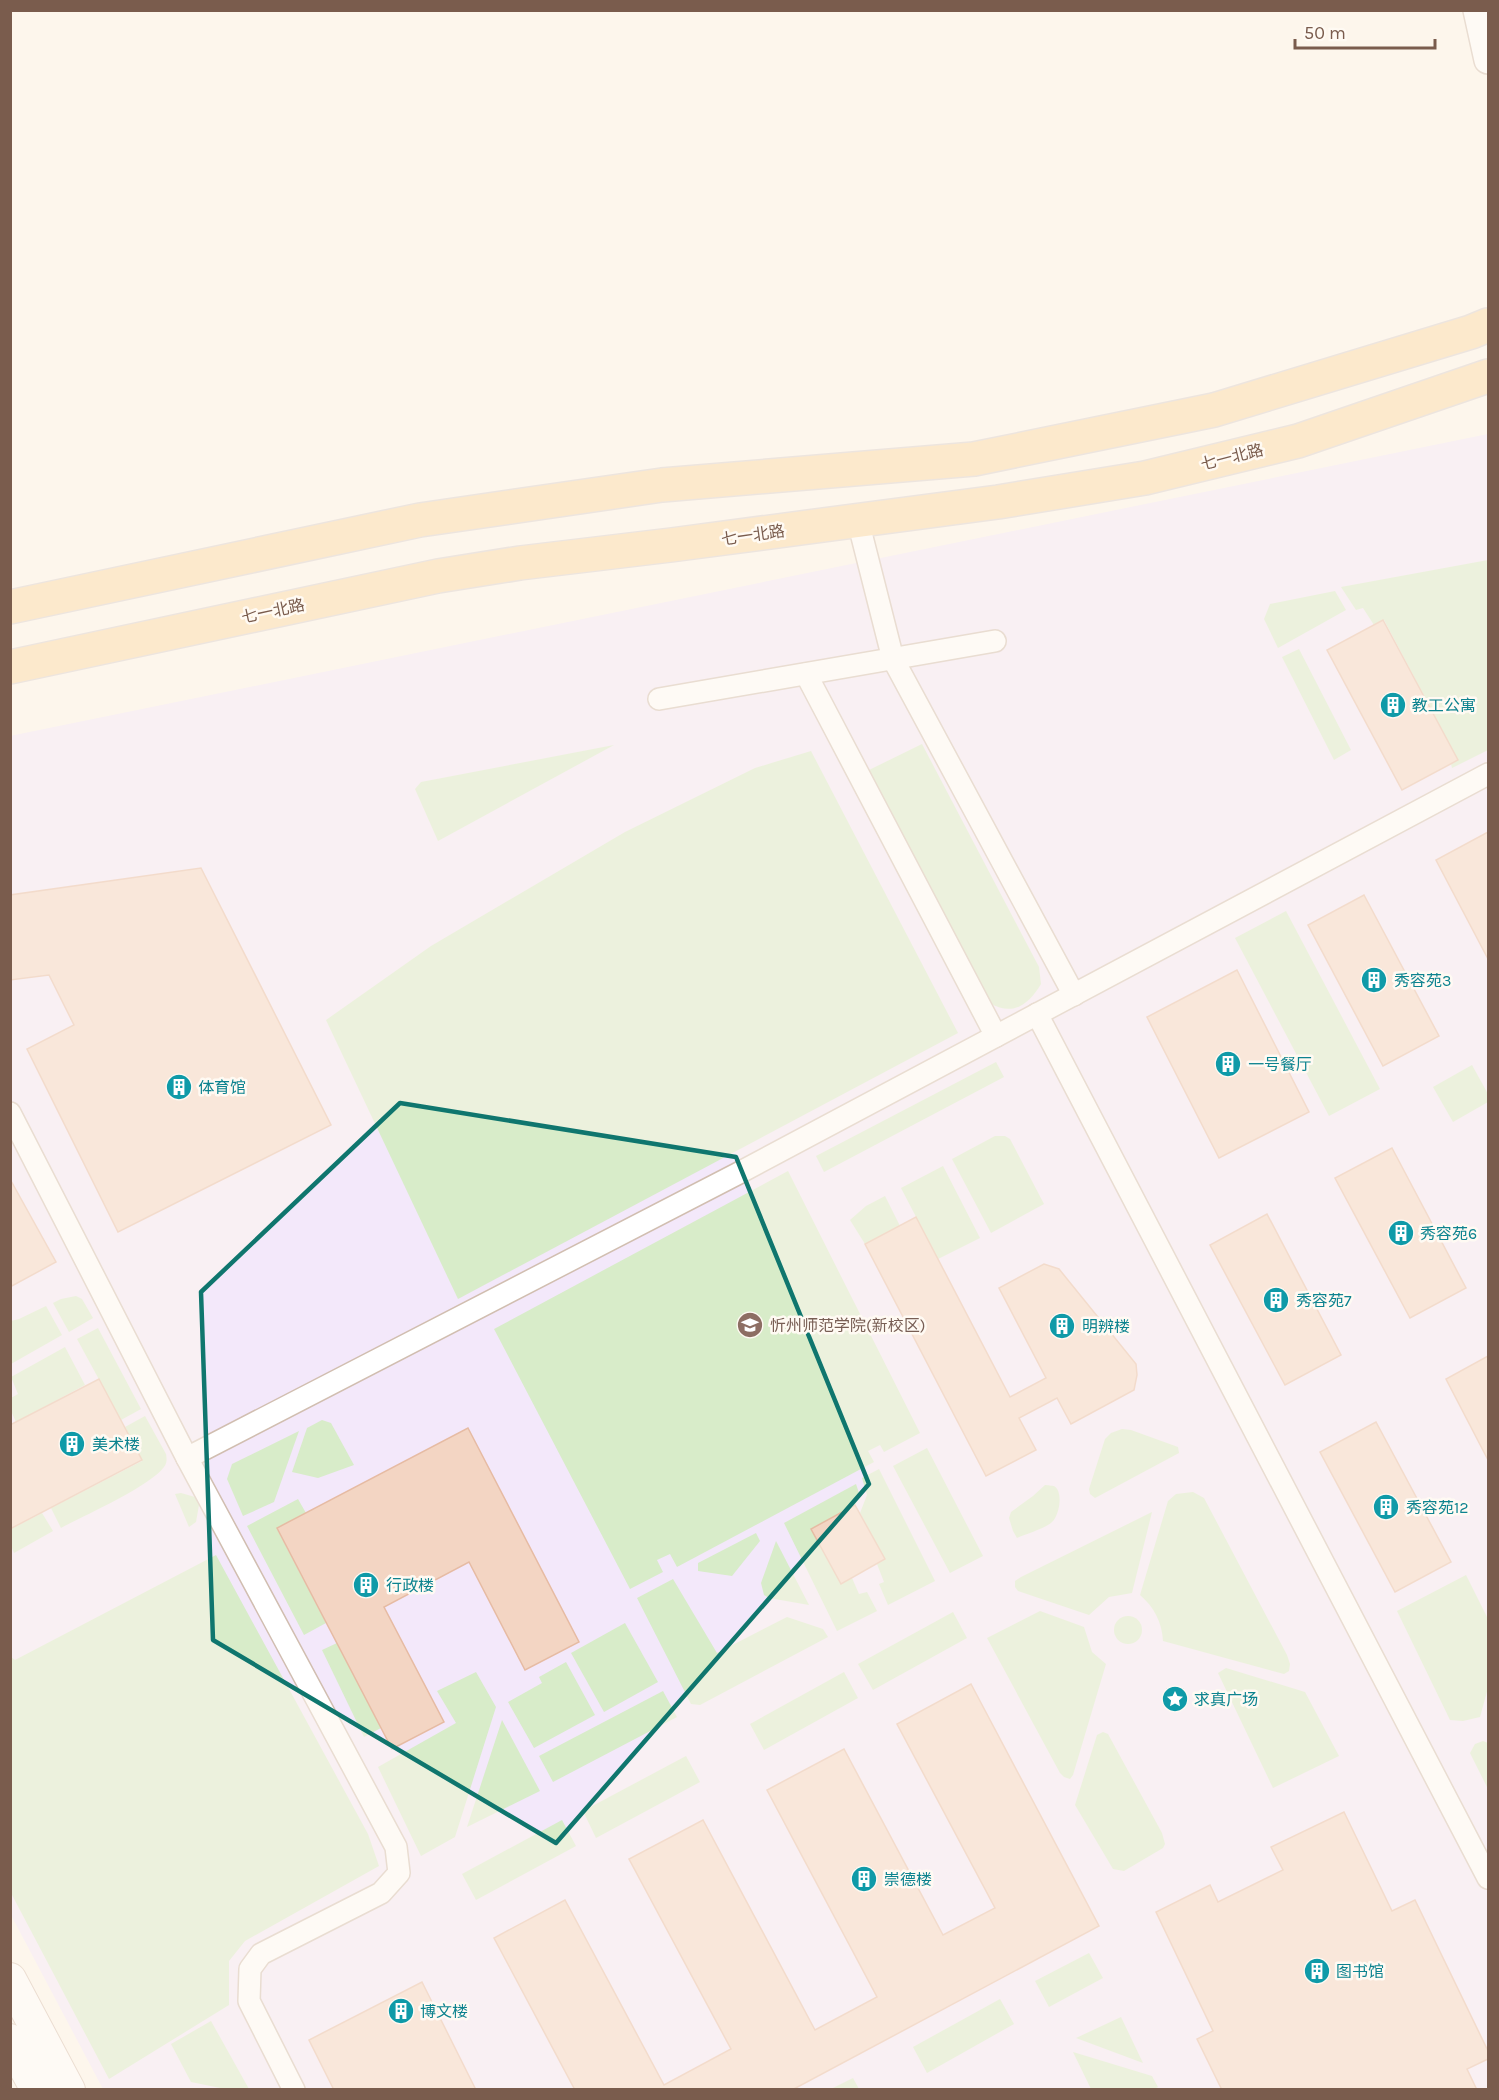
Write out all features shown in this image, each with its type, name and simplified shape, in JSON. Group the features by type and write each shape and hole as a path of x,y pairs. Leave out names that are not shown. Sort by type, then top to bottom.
{"main road":[{"path":"10,607 420,520 662,485 974,459 1214,410 1488,325"},
{"name":"七一北路","path":"10,667 438,576 520,563 998,502 1145,478 1298,441 1488,376"},
{"path":"10,1979 69,2090"},
{"path":"10,2040 37,2090"}],"street":[{"path":"1477,10 1488,60"},
{"path":"858,520 893,660 1074,995"},
{"path":"659,699 995,641"},
{"path":"806,674 996,1036"},
{"path":"187,1458 737,1174 1488,774"},
{"path":"1037,1014 1488,1878"},
{"path":"10,1113 187,1458 396,1847 399,1873 381,1893 261,1954 250,1969 249,2001 294,2090"}],"highlighted area":[{"path":"400,1103 736,1157 869,1484 556,1843 213,1640 201,1292"}],"shaded area":[{"name":"忻州师范学院(新校区)","path":"1488,434 1488,2089 103,2089 11,1915 10,736"}],"green space":[{"path":"1488,560 1488,750 1452,768 1451,764 1458,760 1384,620 1374,625 1363,608 1356,610 1341,587"},
{"path":"1335,591 1346,610 1278,648 1264,619 1270,604"},
{"path":"1299,649 1351,750 1334,760 1282,657"},
{"path":"922,744 1039,967 1041,984 1020,1006 1006,1009 990,1003 869,770"},
{"path":"614,745 438,841 415,789 421,782"},
{"path":"811,751 958,1033 458,1299 326,1020 431,946 625,832 755,768"},
{"path":"1286,911 1380,1089 1329,1116 1235,938"},
{"path":"996,1062 1004,1077 824,1172 816,1156"},
{"path":"1472,1065 1488,1094 1488,1102 1453,1122 1433,1087"},
{"path":"995,1136 1005,1136 1010,1139 1044,1204 991,1233 952,1159"},
{"path":"943,1166 980,1238 938,1259 901,1188"},
{"path":"788,1171 920,1433 884,1452 880,1445 868,1451 874,1462 677,1567 670,1554 657,1560 663,1572 630,1589 494,1329"},
{"path":"885,1196 900,1226 865,1244 850,1220 866,1206"},
{"path":"76,1296 82,1299 93,1318 69,1332 53,1303"},
{"path":"46,1306 62,1335 11,1364 11,1321"},
{"path":"98,1328 141,1409 121,1420 77,1339"},
{"path":"65,1347 85,1385 16,1422 11,1411 11,1398 18,1394 11,1377"},
{"path":"145,1416 166,1454 167,1461 164,1467 131,1492 61,1528 51,1508 142,1461 125,1427"},
{"path":"322,1420 331,1423 354,1465 318,1478 292,1472 307,1428"},
{"path":"1122,1429 1131,1430 1178,1447 1179,1453 1095,1498 1090,1494 1089,1489 1105,1439 1111,1433"},
{"path":"299,1431 274,1502 243,1516 227,1479 232,1464"},
{"path":"927,1448 983,1556 950,1573 893,1466"},
{"path":"879,1469 935,1581 888,1605 879,1584 884,1582 877,1564 885,1559 860,1513 867,1495 862,1478"},
{"path":"856,1484 860,1496 855,1505 811,1529 841,1583 852,1578 859,1594 867,1592 877,1611 837,1631 784,1523"},
{"path":"1045,1485 1054,1486 1059,1493 1055,1519 1017,1538 1009,1518 1011,1512"},
{"path":"1193,1492 1204,1498 1287,1655 1290,1664 1289,1671 1284,1674 1163,1641 1156,1615 1140,1595 1168,1501 1176,1494"},
{"path":"181,1493 195,1497 199,1505 196,1522 189,1527 175,1494"},
{"path":"298,1499 306,1513 277,1529 326,1623 304,1635 247,1526"},
{"path":"1152,1512 1132,1593 1109,1597 1089,1615 1018,1591 1015,1587 1015,1581 1021,1577"},
{"path":"42,1513 53,1531 14,1553 11,1546 11,1529"},
{"path":"756,1533 760,1541 732,1576 698,1571 698,1563"},
{"path":"776,1541 809,1605 769,1598 764,1595 761,1583"},
{"path":"216,1555 368,1834 379,1866 245,1941 229,1961 229,2005 109,2079 11,1893 11,1657 15,1660"},
{"path":"1466,1575 1488,1619 1488,1688 1480,1717 1463,1721 1450,1720 1397,1611"},
{"path":"673,1579 717,1653 787,1617 823,1629 828,1637 700,1705 691,1704 637,1598"},
{"path":"1040,1611 1084,1627 1092,1652 1106,1664 1070,1779 1060,1773 987,1638"},
{"path":"953,1612 967,1638 873,1690 858,1664"},
{"path":"1128,1616 1138,1620 1142,1630 1138,1640 1128,1644 1118,1640 1114,1630 1118,1620"},
{"path":"625,1623 658,1682 604,1712 571,1653"},
{"path":"337,1643 381,1728 364,1737 322,1650"},
{"path":"566,1662 595,1715 534,1748 508,1702 542,1683 539,1677"},
{"path":"1226,1668 1305,1692 1339,1756 1273,1788 1218,1673"},
{"path":"476,1672 496,1707 455,1837 421,1856 378,1767 456,1723 437,1691"},
{"path":"844,1672 858,1698 764,1750 750,1724"},
{"path":"663,1691 677,1717 553,1782 539,1756"},
{"path":"502,1720 540,1791 467,1827"},
{"path":"1103,1732 1108,1734 1162,1833 1165,1844 1163,1848 1124,1871 1113,1869 1075,1805 1097,1735"},
{"path":"1483,1741 1488,1743 1488,1789 1470,1753 1475,1744"},
{"path":"686,1756 700,1782 596,1838 583,1811"},
{"path":"562,1820 576,1846 476,1900 462,1874"},
{"path":"1089,1953 1103,1978 1049,2007 1035,1981"},
{"path":"1000,1999 1014,2024 927,2073 913,2047"},
{"path":"1121,2017 1143,2063 1076,2038"},
{"path":"211,2021 249,2089 225,2089 191,2082 171,2044"},
{"path":"1073,2052 1152,2076 1158,2087 1152,2090 1091,2089"},
{"path":"853,2078 859,2089 831,2089"}],"building":[{"name":"教工公寓","path":"1383,620 1458,760 1402,790 1327,650"},
{"path":"1488,832 1488,959 1436,860"},
{"name":"体育馆","path":"201,868 331,1125 118,1232 27,1049 74,1025 49,975 10,980 10,895"},
{"name":"秀容苑3","path":"1364,895 1439,1036 1383,1066 1308,925"},
{"name":"一号餐厅","path":"1237,970 1309,1112 1219,1158 1147,1017"},
{"name":"秀容苑6","path":"1392,1148 1466,1288 1410,1318 1335,1178"},
{"path":"10,1179 56,1262 10,1287"},
{"name":"秀容苑7","path":"1267,1214 1341,1355 1285,1385 1210,1245"},
{"name":"明辨楼","path":"916,1217 1010,1397 1046,1378 999,1288 1044,1264 1059,1269 1136,1364 1137,1375 1134,1390 1071,1424 1057,1398 1019,1418 1036,1450 986,1476 865,1244"},
{"path":"1488,1356 1488,1460 1446,1379"},
{"name":"美术楼","path":"99,1379 142,1460 10,1529 10,1425"},
{"name":"秀容苑12","path":"1376,1422 1451,1562 1395,1592 1320,1452"},
{"name":"行政楼","path":"468,1428 579,1642 525,1670 469,1562 384,1607 444,1722 392,1749 277,1528"},
{"path":"855,1505 885,1559 841,1584 811,1529"},
{"name":"崇德楼","path":"971,1684 1099,1926 792,2090 575,2090 494,1938 565,1900 664,2085 731,2049 629,1859 703,1820 815,2030 877,1997 767,1790 844,1749 943,1935 995,1908 897,1724"},
{"name":"图书馆","path":"1344,1812 1392,1911 1415,1900 1488,2051 1488,2059 1467,2069 1477,2090 1222,2090 1197,2039 1213,2031 1156,1912 1210,1885 1218,1902 1283,1870 1271,1847"},
{"name":"博文楼","path":"422,1982 476,2090 334,2090 309,2040"}],"place":[{"name":"教工公寓","path":"1393,705"},
{"name":"秀容苑3","path":"1374,980"},
{"name":"一号餐厅","path":"1228,1064"},
{"name":"体育馆","path":"179,1087"},
{"name":"秀容苑6","path":"1401,1233"},
{"name":"秀容苑7","path":"1276,1300"},
{"name":"忻州师范学院(新校区)","path":"750,1325"},
{"name":"明辨楼","path":"1062,1326"},
{"name":"美术楼","path":"72,1444"},
{"name":"秀容苑12","path":"1386,1507"},
{"name":"行政楼","path":"366,1585"},
{"name":"求真广场","path":"1175,1699"},
{"name":"崇德楼","path":"864,1879"},
{"name":"图书馆","path":"1317,1971"},
{"name":"博文楼","path":"401,2011"}]}
